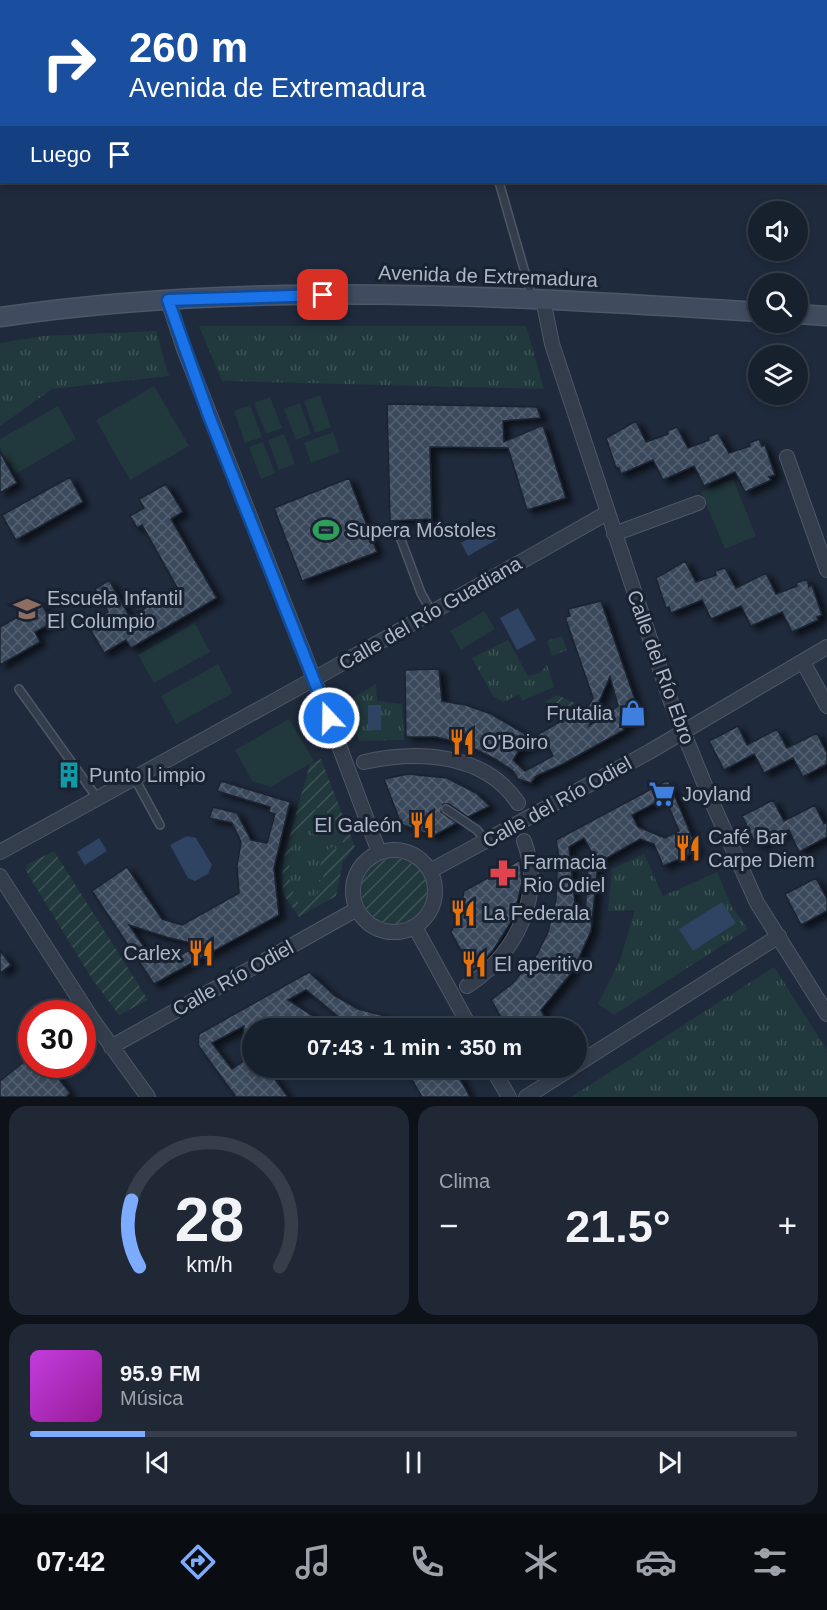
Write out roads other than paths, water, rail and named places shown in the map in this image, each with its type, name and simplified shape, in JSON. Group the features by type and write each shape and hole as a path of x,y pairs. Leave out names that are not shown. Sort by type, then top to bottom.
{"street":[{"name":"Avenida de Extremadura","path":"0,317 168,300 346,295 538,299 748,311"},
{"name":"Calle del Río Ebro","path":"538,299 614,534 683,732 738,864 757,903 827,1014"},
{"path":"168,300 196,382 314,679 379,852"},
{"path":"808,315 827,316"},
{"path":"787,458 827,570"},
{"path":"614,534 698,503"},
{"name":"Calle del Río Guadiana","path":"0,852 135,779 608,513"},
{"name":"Calle del Río Odiel","path":"430,871 683,732 827,647"},
{"path":"803,662 827,706"},
{"path":"364,762 393,755 432,754 480,769 509,790 518,803"},
{"path":"467,986 486,974 502,957 522,921 532,878 531,858 524,841"},
{"path":"397,850 413,854 430,871 435,897 431,909 414,927 402,932 387,932 365,921 357,909 353,896 353,884 359,869 379,852 397,850"},
{"path":"0,876 111,1047 148,1097"},
{"name":"Calle Río Odiel","path":"111,1047 357,909"},
{"path":"414,927 465,1018"},
{"path":"587,1058 779,936"},
{"path":"498,1078 509,1097"},
{"path":"526,1097 556,1078"}],"lane":[{"path":"499,183 538,299"},
{"path":"398,529 421,593 432,613"},
{"path":"19,689 98,799"},
{"path":"135,779 160,825"},
{"path":"446,809 477,830 486,842"}],"water":[{"path":"491,526 498,539 468,556 461,543"},
{"path":"518,608 536,640 517,650 500,618"},
{"path":"368,705 381,705 381,730 368,730"},
{"path":"187,836 196,838 212,865 208,874 195,881 188,878 170,845"},
{"path":"99,838 107,851 85,865 77,852"},
{"path":"722,902 736,923 693,951 679,929"}],"place":[{"name":"Supera Móstoles","path":"326,530"},
{"name":"Escuela Infantil El Columpio","path":"27,609"},
{"name":"Frutalia","path":"633,713"},
{"name":"O'Boiro","path":"462,742"},
{"name":"Punto Limpio","path":"69,775"},
{"name":"Joyland","path":"662,794"},
{"name":"El Galeón","path":"422,825"},
{"name":"Café Bar Carpe Diem","path":"688,848"},
{"name":"Farmacia Rio Odiel","path":"503,873"},
{"name":"La Federala","path":"463,913"},
{"name":"Carlex","path":"201,953"},
{"name":"El aperitivo","path":"474,964"}]}
